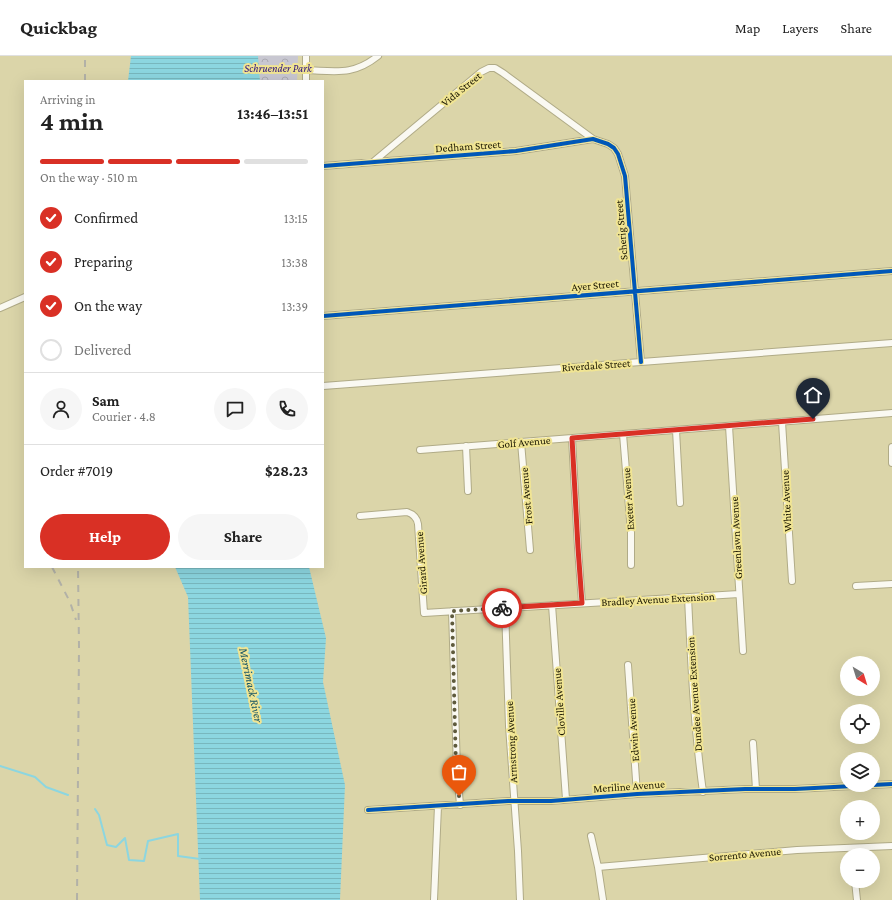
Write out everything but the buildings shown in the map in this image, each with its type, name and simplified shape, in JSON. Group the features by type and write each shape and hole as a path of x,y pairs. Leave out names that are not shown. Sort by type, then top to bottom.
{"street":[{"path":"306,56 306,80"},
{"path":"306,70 341,72 352,70 366,65 378,56"},
{"name":"Vida Street","path":"373,162 481,72 489,68 495,68 510,78 593,139"},
{"name":"Scherig Street","path":"593,139 608,144 612,147 618,154 625,176 641,362"},
{"name":"Dedham Street","path":"324,166 516,151 593,139"},
{"name":"Ayer Street","path":"324,316 892,271"},
{"path":"0,308 24,297"},
{"name":"Riverdale Street","path":"324,386 892,343"},
{"name":"Golf Avenue","path":"420,450 892,413"},
{"name":"White Avenue","path":"782,422 792,581"},
{"name":"Greenlawn Avenue","path":"729,426 743,651"},
{"path":"676,430 680,503"},
{"name":"Exeter Avenue","path":"623,434 631,565"},
{"path":"572,438 582,603"},
{"name":"Frost Avenue","path":"521,442 530,550"},
{"path":"466,446 468,491"},
{"path":"892,447 892,462"},
{"name":"Girard Avenue","path":"360,516 404,512 414,516 417,519 424,612"},
{"path":"856,586 892,584"},
{"name":"Bradley Avenue Extension","path":"424,612 739,594"},
{"name":"Dundee Avenue Extension","path":"688,597 691,678 696,740 703,792"},
{"name":"Cloville Avenue","path":"552,605 566,799"},
{"name":"Armstrong Avenue","path":"505,608 509,726 520,900"},
{"path":"452,611 456,768 460,805"},
{"name":"Edwin Avenue","path":"628,665 637,794"},
{"path":"753,743 756,789"},
{"name":"Meriline Avenue","path":"368,810 637,794 892,784"},
{"path":"434,900 438,806"},
{"path":"591,836 603,900"},
{"name":"Sorrento Avenue","path":"853,848 892,846"},
{"name":"Sorrento Avenue","path":"598,867 766,852 840,849"},
{"path":"856,888 857,900"}],"green space":[{"name":"Schruender Park","path":"258,56 298,56 297,80 260,80"}],"water":[{"path":"131,56 258,56 260,80 128,80"},
{"name":"Merrimack River","path":"175,568 309,568 326,638 323,682 345,785 340,900 200,900 188,597"}],"waterway":[{"path":"0,766 35,777 46,787 68,795"},
{"path":"95,809 99,815 107,845 116,847 125,838 129,860 144,861 148,841 178,834 178,856 200,859"}],"railway":[{"path":"85,56 85,80"},
{"path":"53,568 70,602 76,620"},
{"path":"77,900 79,647 78,568"}],"cycle path":[{"path":"324,166 516,151 593,139 608,144 614,148 618,154 625,176 641,362"},
{"path":"324,316 892,271"},
{"path":"368,810 508,801 551,801 637,794 892,784"}],"way so far":[{"path":"459,796 456,768 456,728 452,665 452,611 502,608"}],"route":[{"path":"502,608 582,603 572,438 813,419"}]}
